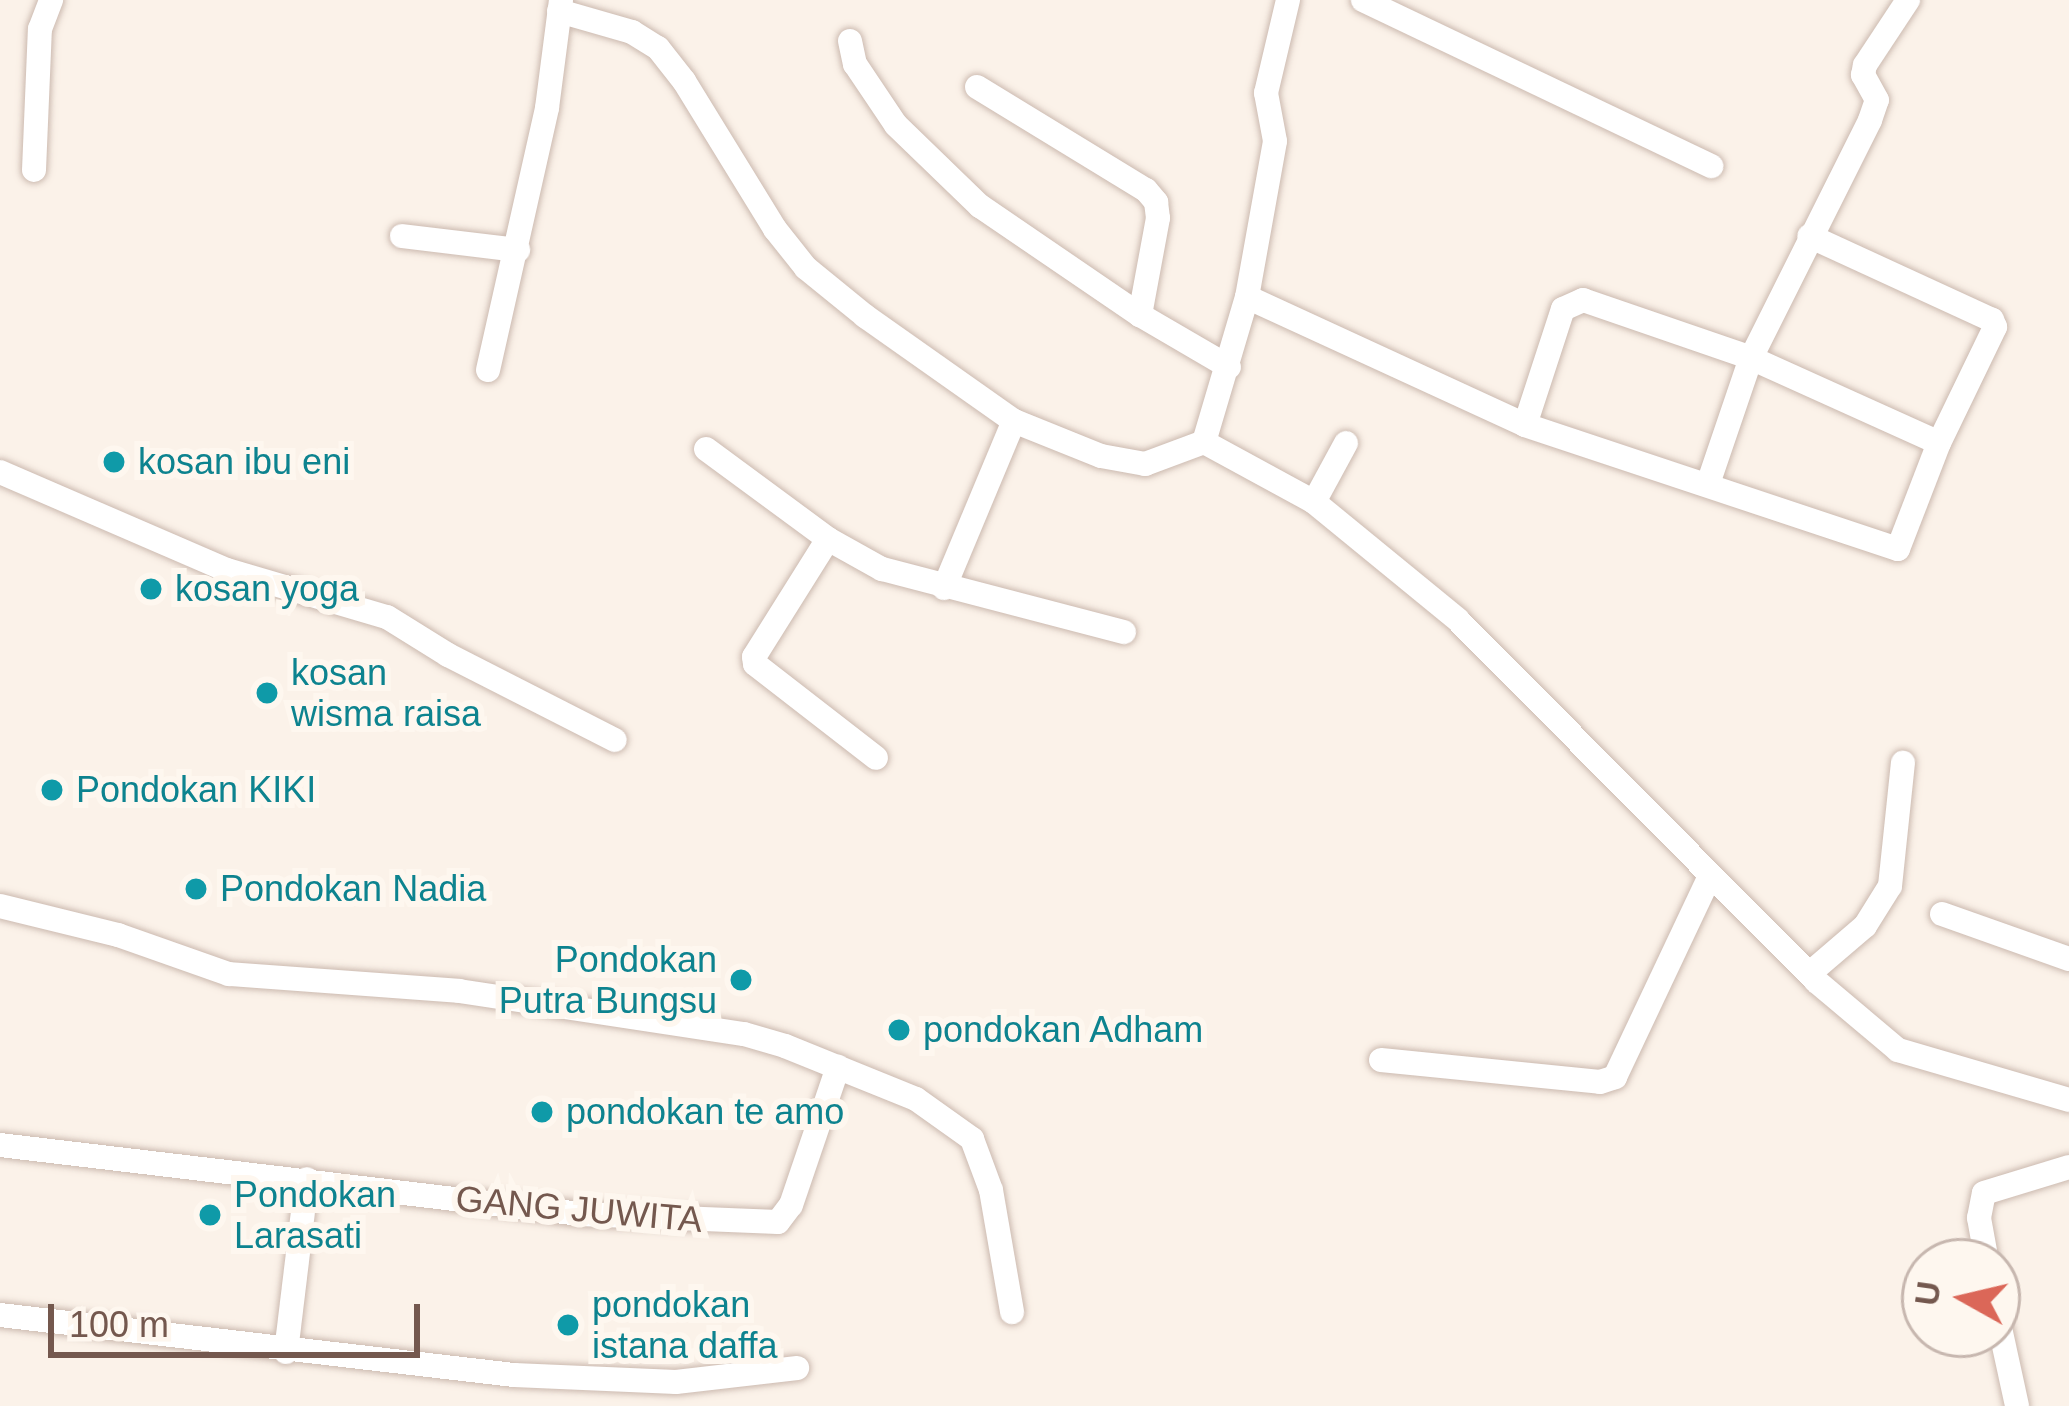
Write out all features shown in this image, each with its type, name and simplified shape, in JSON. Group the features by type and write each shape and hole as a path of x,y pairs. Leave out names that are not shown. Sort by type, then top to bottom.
{"street":[{"path":"34,170 40,29 51,0"},
{"path":"1204,442 1247,297 1275,141 1266,93 1288,0"},
{"path":"1363,0 1711,166"},
{"path":"1708,484 1751,358 1877,100 1863,75 1864,65 1908,0"},
{"path":"488,370 547,108 560,6 632,32 658,48 806,268 1013,421 1101,456 1145,464 1204,442 1314,502 1458,620 1709,876 1898,1050 2069,1100"},
{"path":"850,41 855,64 896,125 980,206 1140,315 1229,367"},
{"path":"977,87 1146,190 1156,202 1158,218 1140,315"},
{"path":"1247,297 1525,425 1898,550 1939,442 1992,337 1992,320 1813,228"},
{"path":"402,236 518,250"},
{"path":"1525,425 1563,309 1583,300 1751,358 1939,442"},
{"path":"944,588 1013,421"},
{"path":"1314,502 1346,443"},
{"path":"706,449 828,539 882,569 1124,632"},
{"path":"0,472 227,570 387,617 448,656 615,740"},
{"path":"828,539 754,657 755,664 876,758"},
{"path":"1810,973 1865,926 1890,886 1903,763"},
{"path":"1381,1060 1600,1082 1615,1077 1709,876"},
{"path":"0,905 118,935 229,974 459,991 744,1034 838,1067 916,1099 972,1139 992,1190 1012,1312"},
{"path":"1942,914 2069,959"},
{"name":"GANG JUWITA","path":"0,1144 580,1214 778,1222 791,1205 838,1067"},
{"path":"1983,1238 1979,1218 1984,1193 2069,1167"},
{"path":"286,1352 308,1179"},
{"path":"0,1316 514,1375 653,1381 797,1368"},
{"path":"2007,1358 2017,1406"}],"place":[{"name":"kosan ibu eni","path":"114,462"},
{"name":"kosan yoga","path":"151,589"},
{"name":"kosan wisma raisa","path":"267,693"},
{"name":"Pondokan KIKI","path":"52,790"},
{"name":"Pondokan Nadia","path":"196,889"},
{"name":"Pondokan Putra Bungsu","path":"741,980"},
{"name":"pondokan Adham","path":"899,1030"},
{"name":"pondokan te amo","path":"542,1112"},
{"name":"Pondokan Larasati","path":"210,1215"},
{"name":"pondokan istana daffa","path":"568,1325"}]}
